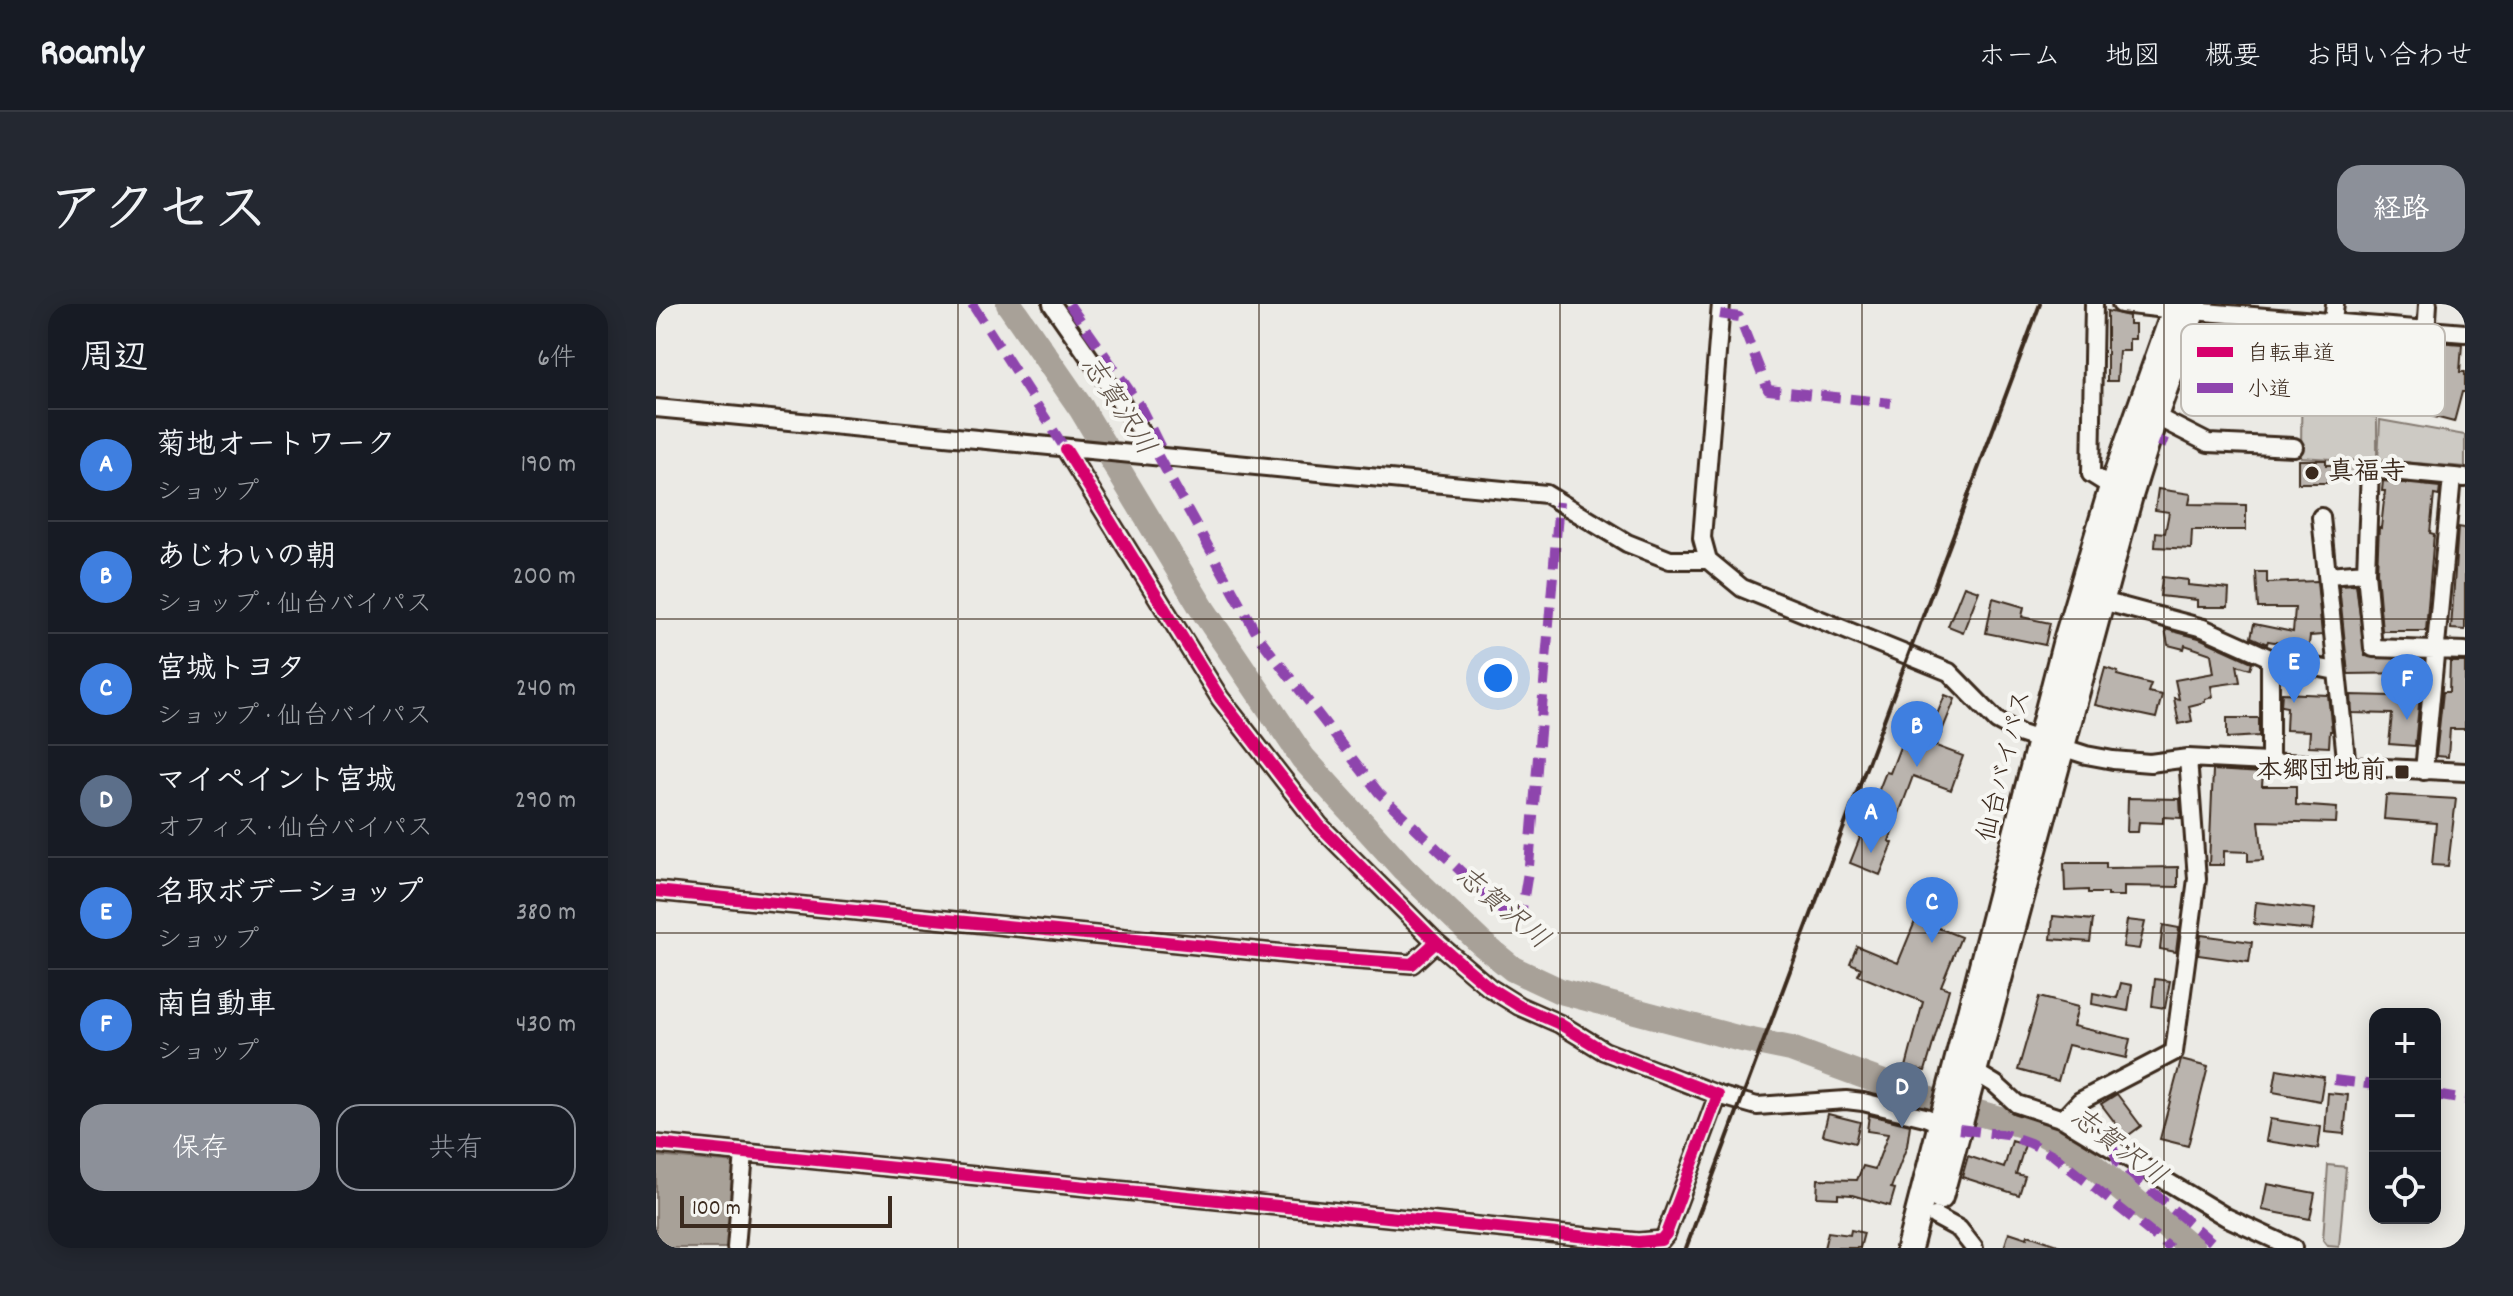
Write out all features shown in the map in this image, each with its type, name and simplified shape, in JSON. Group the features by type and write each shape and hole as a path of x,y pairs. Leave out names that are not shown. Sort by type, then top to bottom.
{"highway":[{"name":"仙台バイパス","path":"2052,744 2069,631 2112,487 2185,307"},
{"name":"仙台バイパス","path":"1909,1248 1949,1123 1965,1086 2052,744 2102,601 2185,307"},
{"name":"仙台バイパス","path":"1926,1248 1935,1216 1949,1123"}],"street":[{"path":"1052,304 1154,456"},
{"path":"1721,304 1702,538 1708,560 1742,588 1949,672 1997,721 2021,734 2113,760 2150,763 2188,758 2465,772"},
{"path":"2094,304 2091,474 2112,487"},
{"path":"2121,304 2334,312 2399,324"},
{"path":"2426,324 2428,304"},
{"path":"2445,331 2465,333"},
{"path":"656,408 1546,494 1627,543 1670,560 1708,560"},
{"path":"2155,416 2208,443 2294,447"},
{"path":"1069,450 1220,698 1319,825 1436,942 1490,988 1604,1051 1718,1095 1757,1106 1846,1100 1863,1102 1949,1123"},
{"path":"2424,771 2436,650 2458,477 2370,469 2366,572 2373,648 2436,650 2465,651"},
{"path":"2321,517 2347,768"},
{"path":"2328,575 2366,572"},
{"path":"2102,601 2203,628 2270,658 2336,671"},
{"path":"2270,658 2270,763"},
{"path":"2063,1119 2080,1101 2174,1052 2197,879 2188,758"},
{"path":"656,891 1412,964 1436,942"},
{"path":"1965,1086 1995,1084 2017,1104 2063,1119 2226,1217 2293,1248"},
{"path":"656,1144 1638,1242 1661,1240 1666,1234 1718,1095"},
{"path":"736,1248 744,1153"},
{"path":"1935,1216 1959,1229 1974,1248"}],"shaded area":[{"path":"2301,416 2377,417 2377,462 2301,457"},
{"path":"2380,420 2465,435 2465,467 2378,460"},
{"path":"656,1156 737,1163 729,1248 663,1248 656,1243"},
{"path":"2328,1165 2346,1167 2339,1247 2328,1246 2323,1240"}],"building":[{"path":"2107,311 2129,316 2129,324 2135,324 2135,339 2129,339 2129,351 2119,351 2117,381 2107,381"},
{"path":"2445,343 2462,344 2460,372 2465,372 2465,392 2462,392 2454,422 2431,416 2445,416"},
{"path":"2298,460 2326,460 2326,465 2357,465 2357,476 2329,476 2329,483 2298,483"},
{"path":"2383,481 2440,487 2439,496 2434,495 2430,533 2434,534 2426,631 2382,631 2377,572 2379,527 2385,491 2382,491"},
{"path":"2158,489 2191,494 2189,504 2246,505 2246,530 2192,530 2191,549 2155,547 2156,532 2165,533 2169,512 2155,510"},
{"path":"2458,527 2465,528 2465,630 2451,629"},
{"path":"2256,572 2267,572 2267,583 2317,581 2322,635 2310,636 2308,653 2292,650 2292,645 2268,641 2267,644 2251,637 2254,624 2293,632 2295,608 2258,608"},
{"path":"2162,577 2188,580 2188,585 2229,589 2228,607 2197,607 2197,600 2160,596"},
{"path":"2356,584 2365,656 2418,660 2418,673 2348,674 2339,585"},
{"path":"1964,586 1979,591 1963,632 1948,626"},
{"path":"1993,598 2024,607 2022,617 2050,623 2045,645 1986,633"},
{"path":"2165,629 2199,638 2252,662 2250,669 2237,665 2240,682 2211,686 2213,697 2189,706 2192,721 2179,724 2174,698 2179,699 2175,680 2214,673 2211,654 2185,645 2184,649 2168,645"},
{"path":"2450,662 2465,662 2465,729 2450,729 2448,757 2436,756 2443,692 2449,692"},
{"path":"2105,668 2118,672 2117,675 2151,684 2148,692 2162,695 2156,718 2095,705"},
{"path":"2394,692 2420,694 2415,746 2389,744 2392,714 2352,713 2351,695 2393,696"},
{"path":"2282,693 2328,695 2332,731 2329,747 2309,746 2310,731 2286,730 2287,707 2281,706"},
{"path":"1945,695 1955,699 1936,746 1963,756 1951,790 1913,776 1880,875 1850,863 1910,721 1931,729"},
{"path":"2227,718 2259,718 2259,736 2227,738"},
{"path":"2213,770 2263,773 2262,786 2296,786 2296,805 2337,808 2336,823 2259,821 2263,860 2248,861 2248,852 2224,851 2224,865 2209,865"},
{"path":"2386,795 2456,799 2448,866 2432,865 2436,823 2384,819"},
{"path":"2128,798 2180,799 2181,818 2163,817 2163,823 2139,822 2138,832 2127,832"},
{"path":"2064,863 2106,863 2106,868 2178,867 2178,887 2124,886 2124,896 2088,893 2088,890 2065,891"},
{"path":"2256,902 2315,909 2312,930 2254,924"},
{"path":"2053,916 2093,920 2090,942 2051,939"},
{"path":"1916,919 1961,937 1941,986 1949,989 1925,1071 1906,1067 1923,1002 1858,975 1861,968 1850,963 1857,946 1898,963"},
{"path":"2127,920 2145,922 2139,949 2123,947"},
{"path":"2163,925 2179,928 2176,952 2160,949"},
{"path":"2201,935 2252,942 2249,962 2198,955"},
{"path":"2155,979 2170,981 2165,1008 2152,1006"},
{"path":"2121,983 2132,985 2128,1011 2092,1004 2093,993 2117,998"},
{"path":"2039,997 2078,1007 2073,1026 2130,1039 2126,1058 2068,1045 2058,1081 2018,1070"},
{"path":"2181,1060 2208,1067 2188,1146 2160,1139"},
{"path":"2277,1069 2324,1077 2320,1101 2273,1092"},
{"path":"2328,1093 2348,1095 2344,1134 2325,1132"},
{"path":"2117,1094 2141,1126 2126,1137 2101,1104"},
{"path":"1828,1114 1860,1122 1855,1143 1823,1135"},
{"path":"1869,1115 1910,1125 1907,1146 1891,1188 1895,1189 1890,1206 1852,1195 1817,1197 1818,1179 1857,1180 1863,1166 1875,1169 1888,1134 1867,1131"},
{"path":"2270,1119 2321,1127 2318,1149 2266,1141"},
{"path":"2012,1141 2025,1145 2016,1174 2025,1176 2019,1195 1962,1177 1968,1156 2004,1168"},
{"path":"2267,1184 2315,1193 2310,1219 2262,1210"},
{"path":"1851,1230 1864,1233 1860,1248 1824,1248 1828,1232 1850,1235"},
{"path":"2009,1232 2027,1238 2028,1235 2061,1248 2004,1248"}],"waterway":[{"name":"志賀沢川","path":"1009,304 1081,408 1203,610 1303,758 1404,869 1481,943 1513,969 1560,991 1737,1038 1791,1049 1927,1099 2033,1128 2075,1151 2192,1248"}],"railway":[{"path":"1686,1248 2040,304"}],"marked path":[{"path":"972,304 1066,450"},
{"path":"1069,304 1139,404 1161,448 1158,456 1258,636 1379,793 1519,927 1529,866 1559,502"},
{"path":"1720,314 1739,317 1768,390 1891,403"},
{"path":"2159,441 2167,444"},
{"path":"2334,1080 2369,1084"},
{"path":"2441,1096 2465,1100"},
{"path":"1959,1129 2007,1135 2053,1155 2170,1248"},
{"path":"2112,1146 2118,1163 2219,1248"}],"cycle path":[{"path":"656,891 1412,964 1436,942 1319,825 1220,698 1066,450"},
{"path":"656,1144 1638,1242 1661,1240 1666,1234 1718,1095 1604,1051 1560,1024 1519,1006 1490,988 1436,942"}],"place":[{"name":"真福寺","path":"2312,473"},
{"name":"名取ボデーショップ","path":"2294,703"},
{"name":"南自動車","path":"2407,720"},
{"name":"あじわいの朝","path":"1917,767"},
{"name":"本郷団地前","path":"2402,772"},
{"name":"菊地オートワーク","path":"1871,853"},
{"name":"宮城トヨタ","path":"1932,943"},
{"name":"マイペイント宮城","path":"1902,1128"}]}
